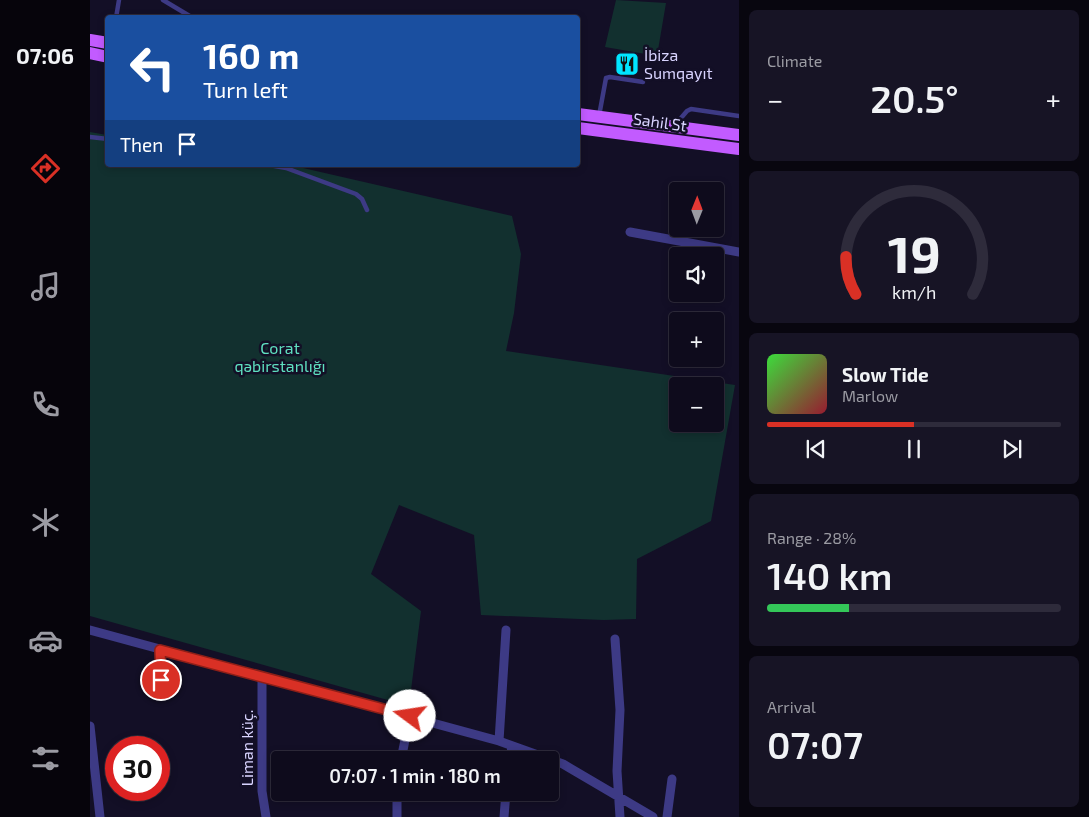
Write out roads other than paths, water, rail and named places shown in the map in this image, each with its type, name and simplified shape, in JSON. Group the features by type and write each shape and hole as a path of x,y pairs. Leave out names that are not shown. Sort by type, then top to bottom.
{"main road":[{"path":"90,40 105,42"},
{"path":"90,53 105,56"},
{"name":"Sahil St","path":"580,114 739,135"},
{"name":"Sahil St","path":"580,128 739,149"}],"street":[{"path":"630,232 739,252"},
{"path":"90,640 91,630 499,741 563,764 653,817"},
{"path":"499,741 506,630"},
{"path":"615,639 620,710 617,796 620,817"},
{"path":"160,650 161,680"},
{"name":"Liman küç.","path":"262,678 262,791 266,817"},
{"path":"403,751 410,716"},
{"path":"90,726 100,817"},
{"path":"511,751 512,746"},
{"path":"667,817 672,779"},
{"path":"397,801 397,817"},
{"path":"504,817 505,801"}],"lane":[{"path":"116,15 119,0"},
{"path":"163,0 188,15"},
{"path":"599,117 606,78 643,82"},
{"path":"673,127 687,111 692,109 739,116"},
{"path":"90,137 105,138"},
{"path":"280,167 356,194 362,199 367,210"}],"place":[{"name":"İbiza Sumqayıt","path":"627,64"}],"park label":[{"name":"Corat qəbirstanlığı","path":"280,357"}]}
